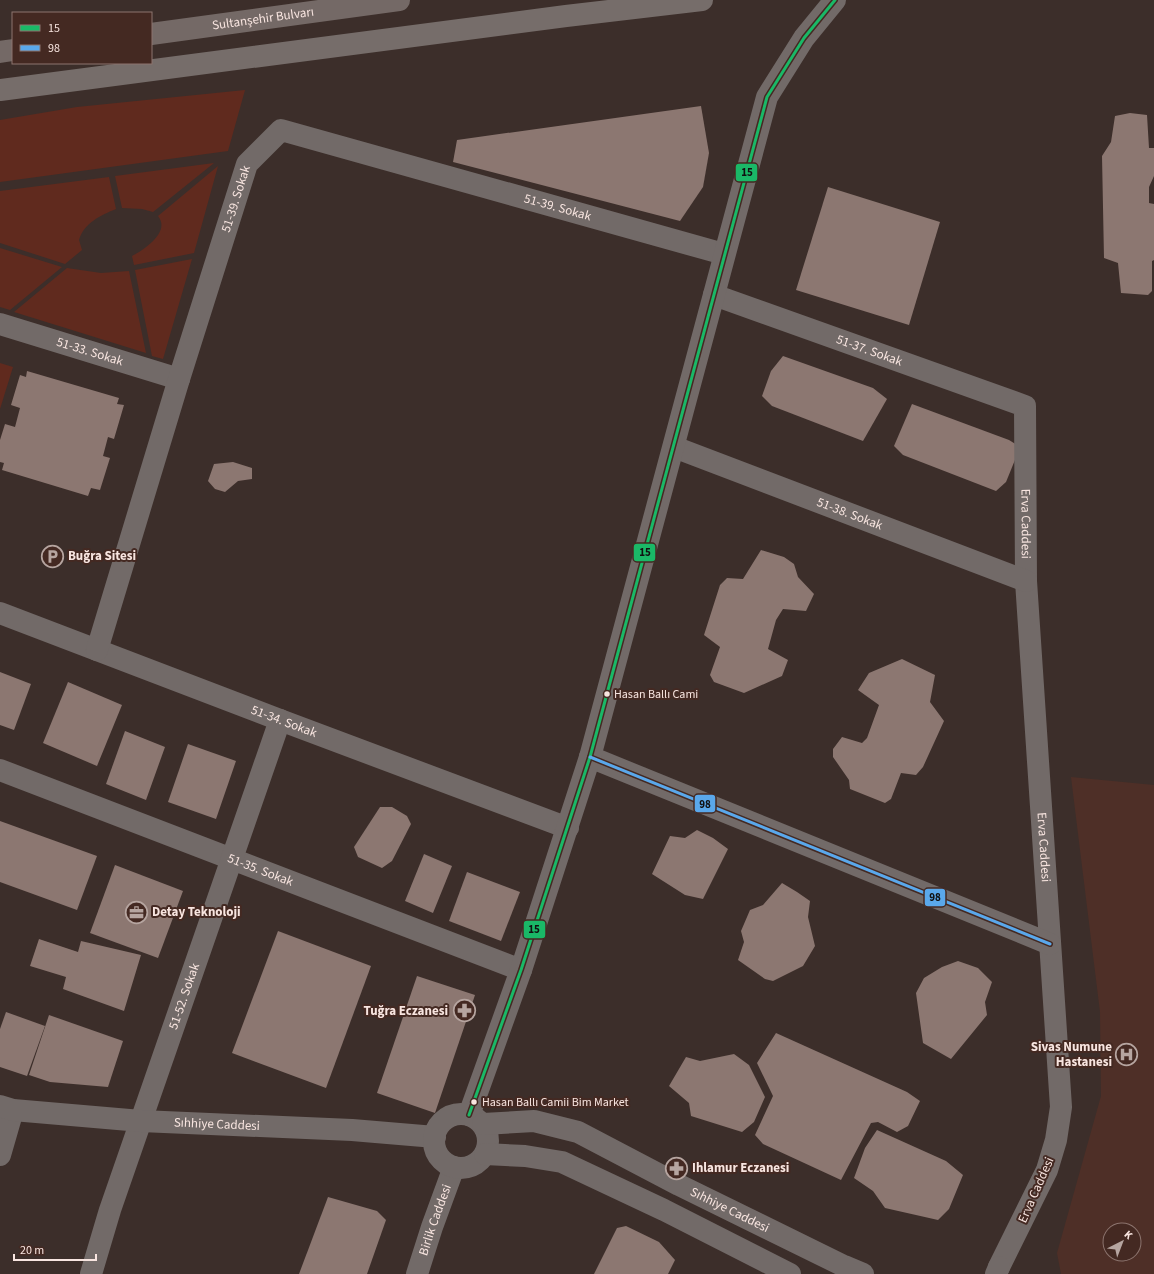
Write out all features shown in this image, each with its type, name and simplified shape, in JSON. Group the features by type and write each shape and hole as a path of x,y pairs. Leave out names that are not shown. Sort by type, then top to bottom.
{"highway":[{"name":"Sultanşehir Bulvarı","path":"152,34 399,0"},
{"path":"0,52 12,50"}],"main road":[{"path":"0,90 566,16 702,0"}],"street":[{"path":"476,1119 520,970 568,828 590,757 767,97 804,38 835,0"},
{"name":"51-39. Sokak","path":"97,650 179,378 247,164 281,130 724,254"},
{"name":"51-37. Sokak","path":"714,295 1025,406"},
{"name":"51-33. Sokak","path":"0,324 179,378"},
{"name":"Erva Caddesi","path":"998,1271 1047,1170 1056,1140 1061,1107 1026,581 1025,406"},
{"name":"51-38. Sokak","path":"674,447 1026,581"},
{"name":"51-34. Sokak","path":"0,613 568,828"},
{"name":"51-52. Sokak","path":"92,1274 110,1210 280,720"},
{"path":"590,757 1050,944"},
{"name":"51-35. Sokak","path":"0,770 520,970"},
{"path":"0,1155 6,1108"},
{"name":"Sıhhiye Caddesi","path":"6,1108 141,1121 352,1130 435,1137"},
{"path":"460,1113 476,1119 486,1129 488,1140 485,1154 477,1163 471,1166 454,1167 446,1163 436,1150 435,1137 439,1125 444,1119 460,1113"},
{"name":"Sıhhiye Caddesi","path":"476,1119 534,1121 578,1132 701,1196 863,1274"},
{"path":"485,1154 525,1156 562,1162 664,1210 790,1274"},
{"name":"Birlik Caddesi","path":"417,1274 432,1226 454,1167"}],"shaded area":[{"path":"245,90 228,151 0,182 0,120 77,107"},
{"path":"214,163 153,212 142,209 122,208 115,176"},
{"path":"218,166 194,253 134,265 132,256 149,245 159,234 161,222 158,216"},
{"path":"109,177 116,209 99,217 89,224 81,234 79,240 82,250 65,264 0,243 0,191"},
{"path":"0,248 62,267 10,310 0,307"},
{"path":"192,259 163,359 152,356 135,270"},
{"path":"67,268 101,273 129,271 146,353 14,312"},
{"path":"0,363 13,367 0,409"},
{"name":"Sivas Numune Hastanesi","path":"1071,777 1154,785 1154,1274 1061,1274 1057,1253 1101,1096 1100,1012"}],"building":[{"path":"701,106 709,153 703,187 680,221 453,162 457,140"},
{"path":"1130,113 1147,115 1149,148 1154,148 1154,176 1149,187 1149,203 1154,204 1154,260 1152,261 1152,291 1148,295 1121,293 1118,263 1104,258 1102,156 1111,142 1115,116"},
{"path":"828,187 940,222 909,325 796,290"},
{"path":"783,356 873,388 887,399 863,441 772,406 762,396 771,371"},
{"path":"27,371 119,398 117,404 124,405 114,439 108,437 103,456 110,458 100,490 91,488 88,496 2,470 4,463 0,462 0,440 5,424 15,427 20,408 11,405 20,375 26,377"},
{"path":"912,404 1009,440 1017,445 1017,455 1006,482 996,491 903,455 894,446"},
{"path":"233,462 252,468 252,479 238,481 225,492 215,489 208,481 214,464"},
{"path":"761,550 784,557 794,564 798,577 814,594 806,611 783,609 776,620 768,649 788,660 782,676 744,693 714,682 710,675 720,647 704,635 720,585 727,578 743,579"},
{"path":"902,659 935,675 930,702 944,721 923,767 916,775 901,773 891,799 885,803 850,789 849,780 833,757 833,749 842,737 862,743 867,738 879,705 858,690 869,673"},
{"path":"0,672 31,684 14,730 0,725"},
{"path":"68,682 122,705 97,766 43,743"},
{"path":"125,731 165,747 146,800 106,784"},
{"path":"188,744 236,761 216,819 168,802"},
{"path":"380,807 392,807 407,816 411,824 392,861 382,868 358,857 354,847"},
{"path":"0,821 97,856 77,910 0,882"},
{"path":"697,830 713,838 728,849 703,899 685,895 652,874 670,836 685,838"},
{"path":"424,854 452,866 433,913 405,901"},
{"path":"115,865 183,891 158,958 90,933"},
{"path":"467,872 520,892 501,941 449,921"},
{"path":"782,883 810,901 808,917 815,946 803,966 773,981 765,979 738,960 744,942 741,931 750,910 763,905"},
{"path":"278,931 371,966 326,1088 232,1053"},
{"path":"39,939 78,952 81,941 141,955 124,1011 63,989 66,977 30,966"},
{"path":"958,961 978,968 992,982 985,1002 987,1015 951,1059 923,1043 916,993 924,978 942,967"},
{"path":"417,976 475,995 435,1113 377,1093"},
{"path":"6,1012 45,1026 27,1076 0,1067 0,1029"},
{"path":"49,1015 123,1041 108,1087 50,1082 29,1075"},
{"path":"776,1033 907,1092 920,1101 908,1126 897,1132 878,1122 871,1123 841,1180 763,1144 755,1135 773,1096 757,1063"},
{"path":"734,1054 749,1065 765,1097 754,1122 742,1132 691,1116 689,1103 669,1086 686,1057 700,1061"},
{"path":"877,1130 946,1161 963,1175 949,1209 938,1220 885,1208 873,1191 854,1178 865,1148"},
{"path":"328,1197 377,1211 386,1220 367,1274 299,1274"},
{"path":"626,1226 659,1242 675,1260 668,1274 594,1274 617,1228"}],"transit line":[{"name":"15","path":"469,1115 521,970 590,757 767,97 804,38 835,0"},
{"name":"98","path":"590,757 1050,944"}],"place":[{"name":"Buğra Sitesi","path":"53,556"},
{"name":"Hasan Ballı Cami","path":"607,694"},
{"name":"Detay Teknoloji","path":"136,912"},
{"name":"Tuğra Eczanesi","path":"464,1011"},
{"name":"Sivas Numune Hastanesi","path":"1127,1054"},
{"name":"Hasan Ballı Camii Bim Market","path":"474,1102"},
{"name":"Ihlamur Eczanesi","path":"677,1168"}]}
